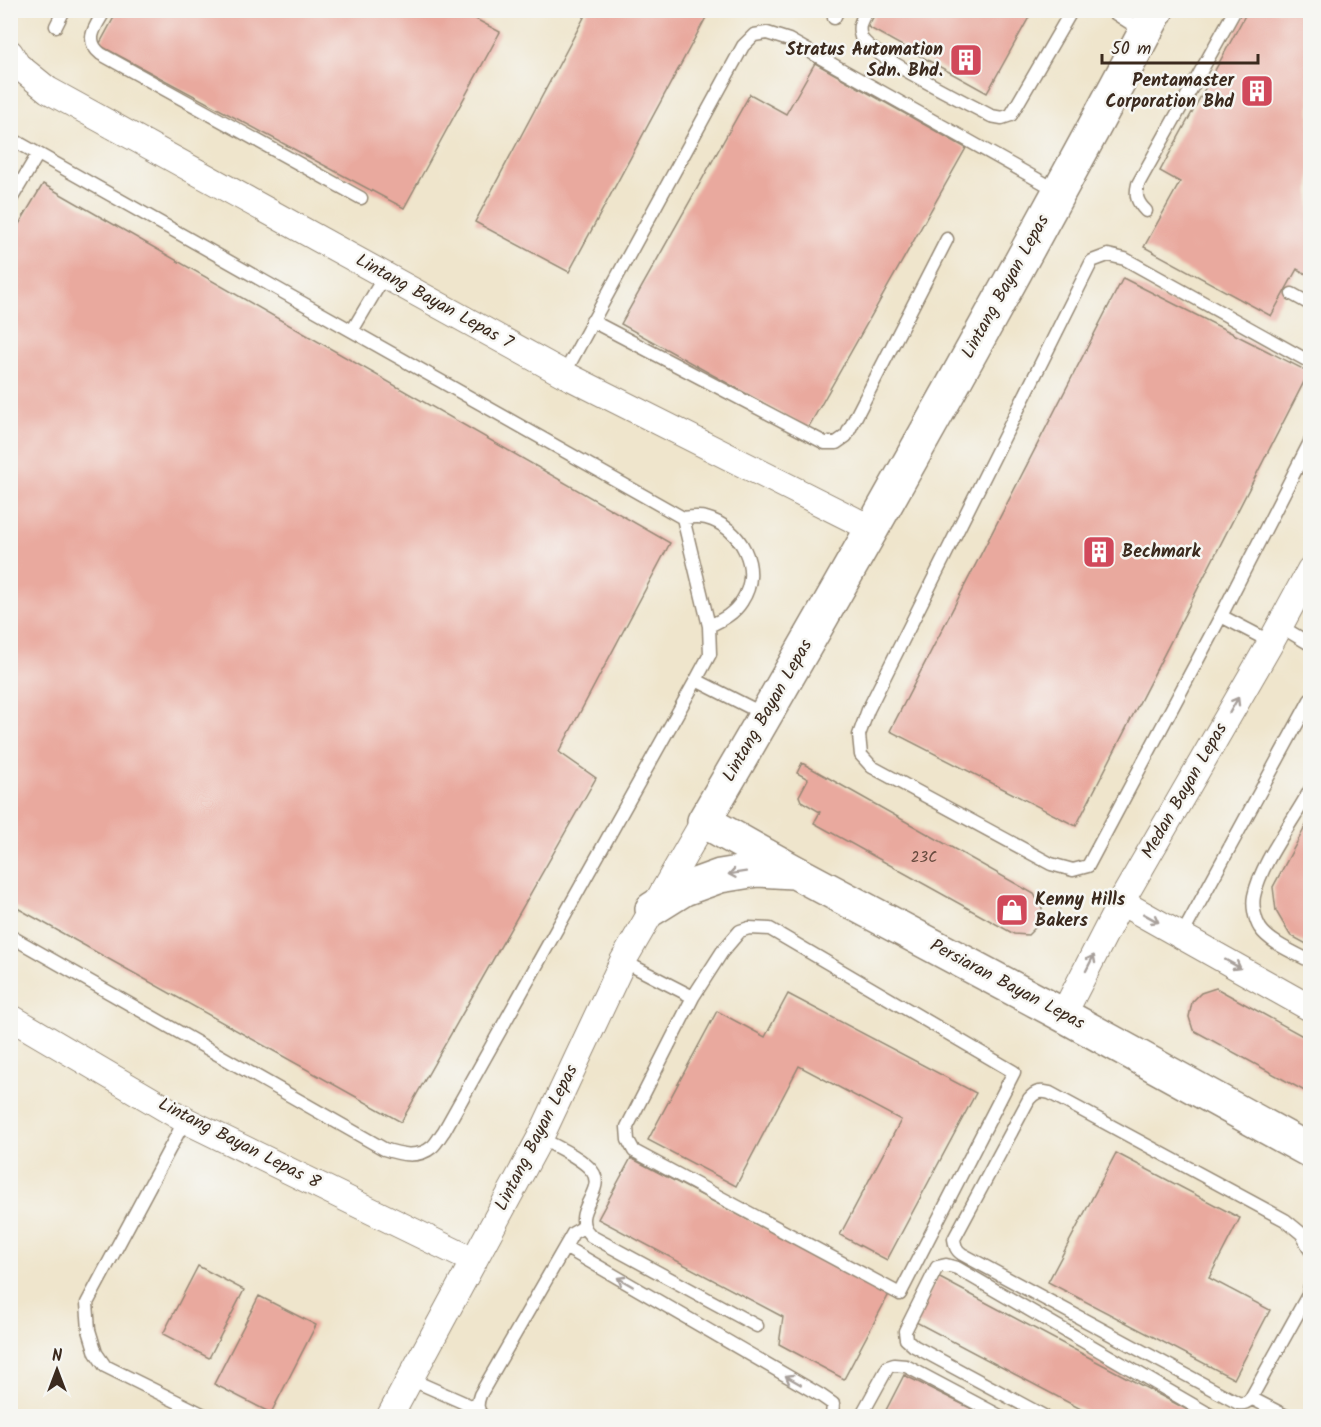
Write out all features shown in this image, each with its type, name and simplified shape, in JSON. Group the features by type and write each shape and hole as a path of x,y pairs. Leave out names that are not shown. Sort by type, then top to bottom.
{"street":[{"name":"Lintang Bayan Lepas","path":"390,1416 540,1138 623,961 872,529 1151,22"},
{"name":"Lintang Bayan Lepas 7","path":"10,53 17,65 48,90 564,374 872,529"},
{"name":"Medan Bayan Lepas","path":"1063,1015 1121,902 1275,634 1308,582"},
{"name":"Persiaran Bayan Lepas","path":"704,821 1311,1151"},
{"path":"652,909 684,889 720,876 757,870 795,872"},
{"path":"1121,902 1311,1008"},
{"name":"Lintang Bayan Lepas 8","path":"10,1017 185,1120 474,1261"}],"lane":[{"path":"56,26 64,10"},
{"path":"105,10 93,32 92,40 95,49 101,54 361,198"},
{"path":"867,10 860,24 862,38 875,51 992,116 1002,118 1011,115 1072,10"},
{"path":"1110,10 1151,22"},
{"path":"1146,211 1138,204 1136,194 1138,184 1235,10"},
{"path":"564,374 743,46 754,35 767,33 789,40 1059,192"},
{"path":"10,138 683,518 704,517 724,525 740,540 749,559 750,580 742,600 728,616 709,626"},
{"path":"10,201 38,154"},
{"path":"592,321 825,443 836,443 846,436 947,240"},
{"path":"1311,362 1125,259 1108,255 1092,261 868,710 859,735 861,755 872,767 1051,864 1073,870 1088,866 1311,442"},
{"path":"352,331 385,275"},
{"path":"1292,294 1311,304"},
{"path":"10,936 384,1149 401,1155 424,1152 433,1147 710,654 709,626 683,518"},
{"path":"1221,616 1311,644"},
{"path":"696,680 765,716"},
{"path":"1182,935 1311,700"},
{"path":"1309,795 1264,868 1254,897 1254,908 1260,928 1271,939 1311,961"},
{"path":"749,928 770,929 1014,1072 900,1294 634,1151 628,1140 627,1127 693,997 722,952 740,931 749,928"},
{"path":"623,961 693,997"},
{"path":"1311,1250 1302,1234 1285,1220 1044,1091 1038,1091 1029,1099 954,1239 954,1245 962,1254 1243,1404 1251,1398 1311,1286"},
{"path":"185,1120 87,1303 89,1330 96,1353 105,1366 206,1416"},
{"path":"540,1138 576,1158 592,1171 596,1182 583,1217 584,1227 591,1236 757,1326"},
{"path":"480,1413 477,1401 480,1395 573,1233 584,1227"},
{"path":"565,1247 820,1395 832,1404 832,1416"},
{"path":"1044,1416 914,1346 906,1339 905,1331 937,1268 946,1265 957,1268 1212,1416"},
{"path":"861,1416 888,1367 894,1365 906,1366 1000,1416"},
{"path":"410,1379 480,1413"},
{"path":"1251,1398 1286,1416"}],"building":[{"path":"118,10 459,10 500,32 404,208 99,45"},
{"path":"588,10 710,10 569,272 475,222"},
{"name":"Stratus Automation Sdn. Bhd.","path":"877,10 1033,10 987,93 868,27"},
{"name":"Pentamaster Corporation Bhd","path":"1248,10 1310,10 1310,276 1297,269 1271,316 1144,247 1180,182 1160,171"},
{"path":"815,63 966,148 808,428 621,324 750,94 786,114"},
{"path":"43,184 670,543 559,752 596,778 401,1122 10,904 10,239"},
{"name":"Bechmark","path":"1123,278 1309,372 1076,826 890,731"},
{"path":"802,763 1034,894 1042,908 1040,923 1028,935 1014,934 814,823 820,812 801,801 799,796 808,779 797,773"},
{"path":"1310,818 1310,946 1290,935 1276,911 1273,887"},
{"path":"1216,988 1310,1040 1310,1094 1193,1030 1189,1017 1192,1002 1201,993"},
{"path":"788,994 976,1093 887,1260 840,1235 901,1120 799,1066 736,1186 648,1140 717,1011 765,1037"},
{"path":"1116,1153 1240,1218 1209,1278 1270,1310 1234,1379 1048,1282"},
{"path":"631,1158 889,1294 844,1379 779,1344 783,1317 598,1219"},
{"path":"198,1266 244,1290 209,1358 163,1334"},
{"path":"938,1277 1199,1416 1094,1416 914,1321"},
{"path":"259,1296 316,1325 271,1413 214,1384"},
{"path":"904,1375 986,1416 883,1416"}],"place":[{"name":"Stratus Automation Sdn. Bhd.","path":"966,60"},
{"name":"Pentamaster Corporation Bhd","path":"1257,91"},
{"name":"Bechmark","path":"1099,552"},
{"name":"Kenny Hills Bakers","path":"1012,910"}]}
